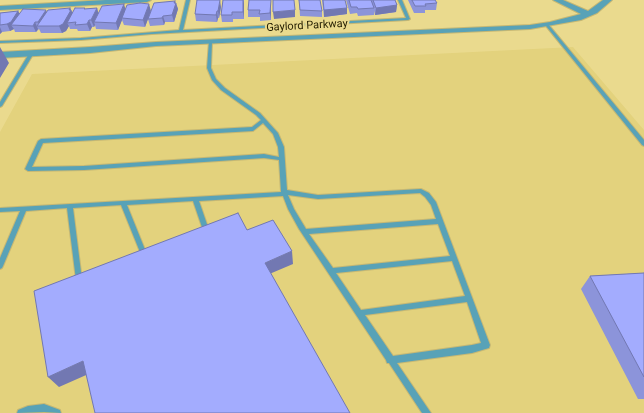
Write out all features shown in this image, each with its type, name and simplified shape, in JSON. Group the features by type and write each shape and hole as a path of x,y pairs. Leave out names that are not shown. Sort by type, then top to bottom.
{"street":[{"path":"0,8 147,0"},
{"path":"557,0 588,14"},
{"name":"Gaylord Parkway","path":"0,55 210,42 547,25 588,14 608,0"}],"lane":[{"path":"181,31 188,0"},
{"path":"0,42 82,39 181,31 408,20 400,0"},
{"path":"547,25 644,144"},
{"path":"210,42 209,68 214,80 223,89 264,120 279,140 282,159 284,193 305,232 427,413"},
{"path":"0,106 32,53"},
{"path":"264,120 253,129 41,141 28,168 84,168 264,156 282,159"},
{"path":"0,210 284,193 318,197 421,191 434,204 486,345 472,349 390,360"},
{"path":"195,199 208,236"},
{"path":"123,203 145,260"},
{"path":"70,206 79,280"},
{"path":"0,266 24,208"},
{"path":"305,232 440,221"},
{"path":"331,271 454,258"},
{"path":"359,312 469,299"},
{"path":"21,413 28,410 44,408 57,413"}],"shaded area":[{"path":"573,47 644,130 644,413 0,413 0,132 32,74"}],"building":[{"path":"197,0 220,0 216,15 195,14"},
{"path":"223,0 243,0 243,12 232,12 232,15 221,15"},
{"path":"249,0 271,0 270,13 259,14 260,10 248,10"},
{"path":"273,0 294,0 295,10 273,12"},
{"path":"299,0 320,0 322,11 300,10"},
{"path":"323,0 345,0 347,8 324,10"},
{"path":"349,0 371,0 374,8 358,9 357,7 351,7"},
{"path":"373,0 395,0 397,5 376,8"},
{"path":"412,0 435,0 437,3 425,4 426,6 415,6"},
{"path":"175,1 174,3 176,3 172,15 163,16 162,18 148,19 154,3"},
{"path":"140,3 149,4 143,20 122,18 127,5"},
{"path":"124,4 116,23 94,22 102,6"},
{"path":"70,8 69,10 71,10 63,24 59,26 37,26 48,10"},
{"path":"75,8 97,8 91,20 89,20 87,24 75,25 76,22 67,23"},
{"path":"23,9 46,10 38,22 35,22 33,26 11,25"},
{"path":"18,11 11,22 0,25 0,13"},
{"path":"238,213 247,230 273,220 292,251 265,263 350,413 95,413 83,361 48,377 34,291"},
{"path":"644,273 644,377 590,276"}]}
